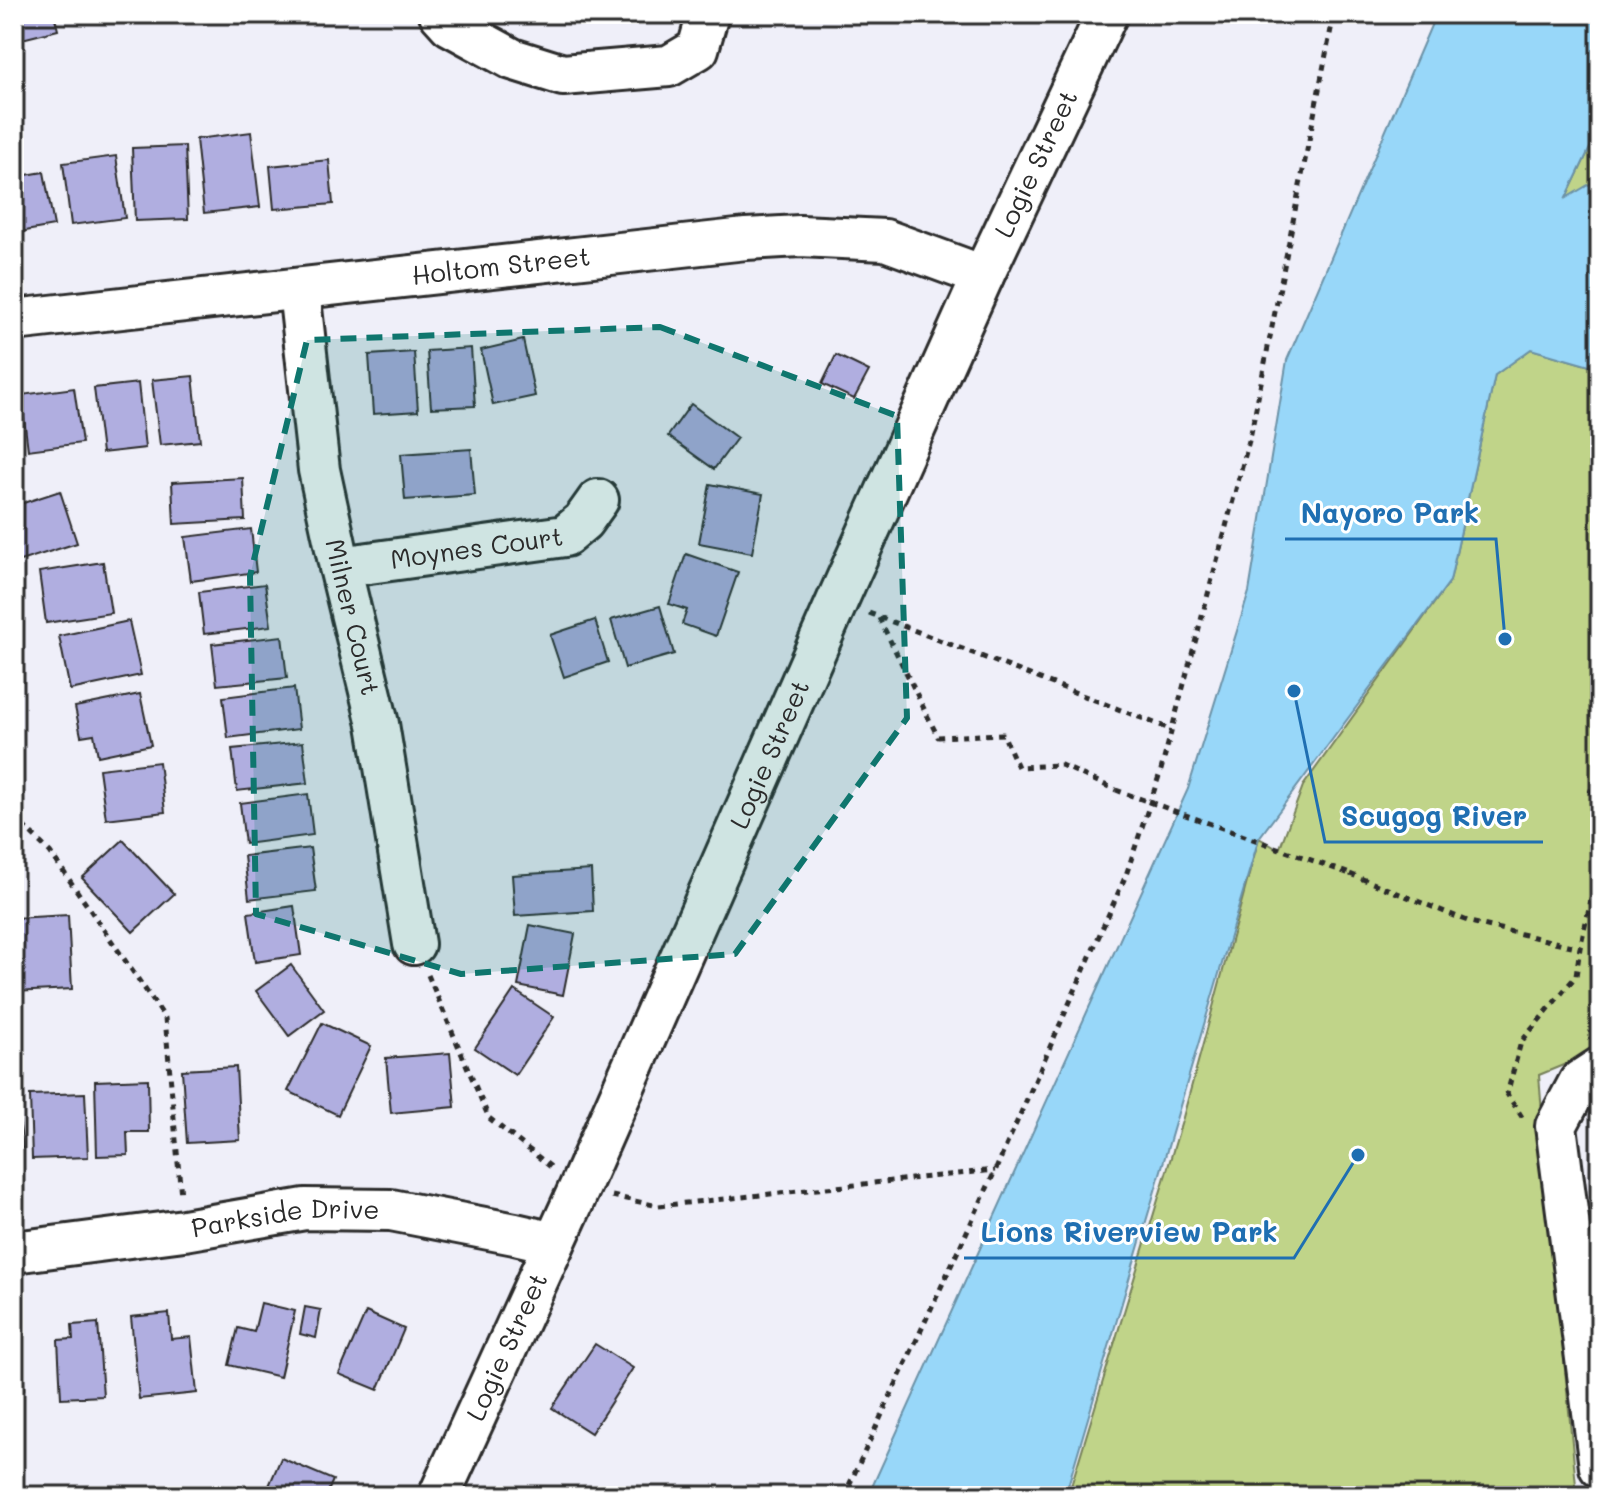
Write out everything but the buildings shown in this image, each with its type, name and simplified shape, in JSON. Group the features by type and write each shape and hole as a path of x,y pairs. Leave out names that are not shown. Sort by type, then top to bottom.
{"street":[{"path":"440,14 450,25 512,59 563,75 669,66 703,32"},
{"name":"Logie Street","path":"439,1496 579,1189 983,276 1107,14"},
{"name":"Holtom Street","path":"14,320 800,236 885,240 983,276"},
{"name":"Milner Court","path":"299,290 319,470 378,724 414,944"},
{"name":"Moynes Court","path":"340,567 565,536 583,521 598,500"},
{"path":"1590,1074 1556,1126 1600,1467"},
{"name":"Parkside Drive","path":"14,1252 184,1230 305,1209 391,1210 554,1243"}],"path":[{"path":"844,1496 996,1169 1126,875 1161,770 1251,433 1334,14"},
{"path":"1170,729 879,618 938,737 1003,734 1018,767 1061,765 1116,790 1350,874 1470,922 1580,948"},
{"path":"1600,781 1592,786 1589,795 1592,803 1600,809"},
{"path":"14,817 50,852 165,1018 184,1230"},
{"path":"1556,1126 1526,1122 1507,1094 1521,1042 1576,976 1597,880 1600,845"},
{"path":"414,944 489,1118 579,1189 658,1206 996,1169"}],"highlighted area":[{"path":"660,327 897,416 907,718 735,954 461,974 256,914 250,576 307,340"}],"green space":[{"path":"1600,127 1600,178 1565,200"},
{"path":"1531,349 1600,369 1600,1050 1539,1075 1577,1496 1068,1496 1182,1121 1259,838 1279,850 1303,786 1450,581 1495,375"}],"water":[{"path":"1436,14 1600,14 1600,127 1566,198 1600,178 1600,369 1531,349 1495,375 1450,581 1259,838 1065,1496 868,1496 1188,789 1249,592 1287,360"}],"place":[{"name":"Nayoro Park","path":"1505,639"},
{"name":"Scugog River","path":"1294,691"},
{"name":"Lions Riverview Park","path":"1358,1155"}]}
